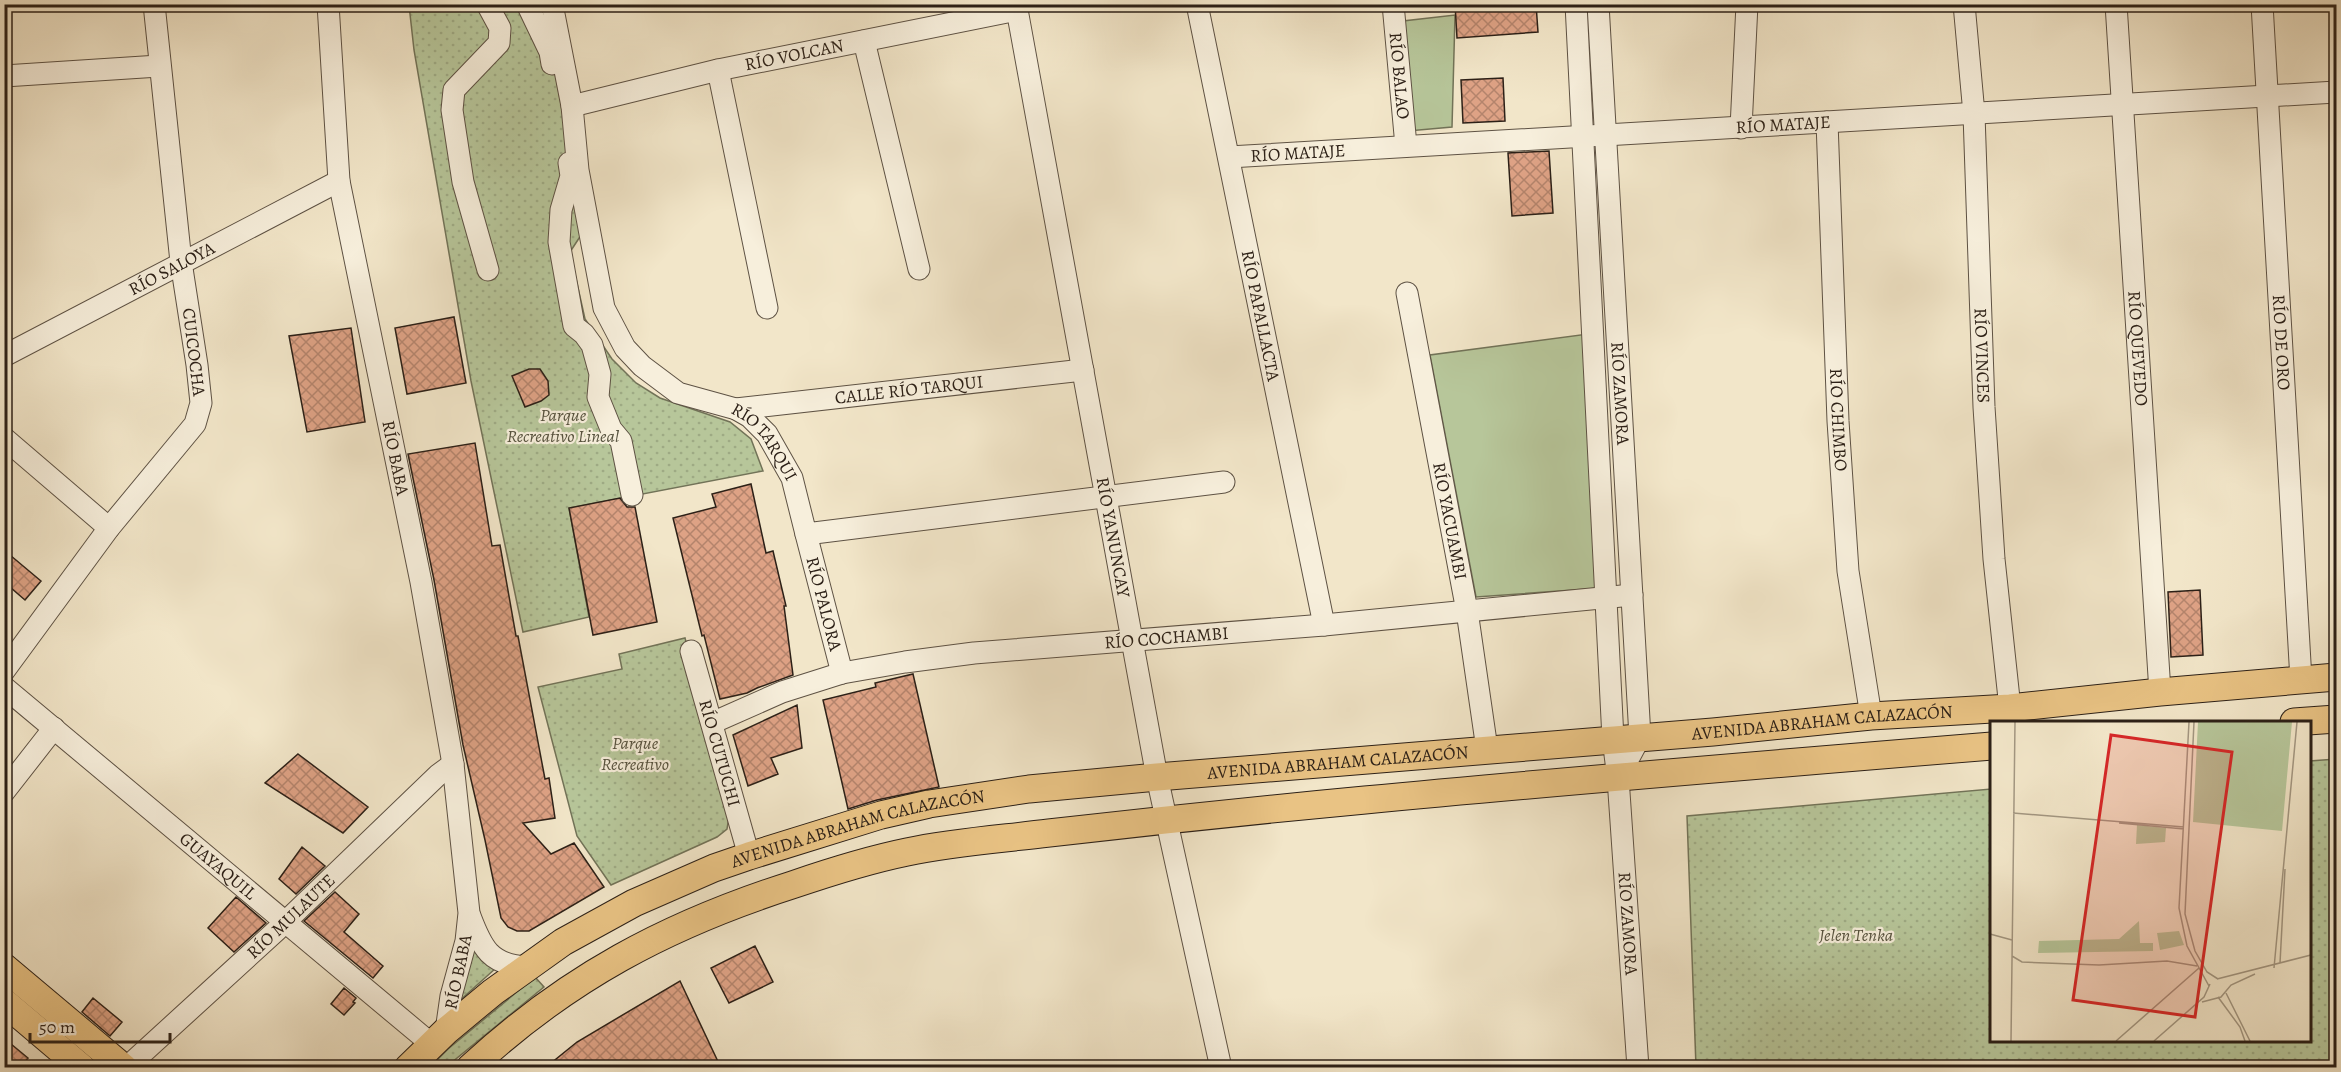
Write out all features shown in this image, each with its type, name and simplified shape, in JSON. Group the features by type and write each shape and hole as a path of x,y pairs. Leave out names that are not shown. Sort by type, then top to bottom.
{"main road":[{"name":"AVENIDA ABRAHAM CALAZACÓN","path":"408,1068 439,1037 534,963 563,942 634,903 714,868 749,856 882,815 929,804 1018,791 1157,777 1713,732 1871,716 2010,708 2337,677"},
{"path":"2311,721 2337,719"},
{"name":"AVENIDA ABRAHAM CALAZACÓN","path":"470,1068 518,1025 564,992 670,930 728,906 838,869 910,851 965,842 1166,819 1511,786 1990,746"},
{"path":"534,963 564,992"},
{"path":"4,966 125,1068"},
{"path":"4,1002 82,1068"}],"street":[{"name":"CUICOCHA","path":"4,671 109,528 195,424 201,403 181,262 154,4"},
{"name":"RÍO BABA","path":"328,4 339,181 421,582 453,764 469,913 466,941 439,1037"},
{"path":"487,4 500,28 499,43 454,90 452,110 463,182 488,270"},
{"path":"527,4 550,52 571,176 561,210 559,242 574,326 592,345 600,374 598,397 611,429 621,441 632,495"},
{"name":"RÍO TARQUI","path":"552,4 572,106 578,170 604,308 614,329 625,348 642,366 678,393 736,410 750,417 767,434 785,462 792,478 806,534"},
{"name":"RÍO PAPALLACTA","path":"1197,4 1324,625"},
{"name":"RÍO BALAO","path":"1394,4 1406,146"},
{"name":"RÍO ZAMORA","path":"1576,4 1613,739 1618,778 1638,1068"},
{"name":"RÍO ZAMORA","path":"1598,4 1640,737"},
{"path":"1742,128 1747,4"},
{"name":"RÍO VINCES","path":"1964,4 1974,114 1984,406 1994,559 2010,708"},
{"name":"RÍO QUEVEDO","path":"2116,4 2160,692"},
{"name":"RÍO DE ORO","path":"2262,4 2301,680"},
{"name":"RÍO VOLCAN","path":"572,106 718,70 1017,7"},
{"name":"RÍO YANUNCAY","path":"1017,7 1157,777 1221,1068"},
{"path":"864,41 919,269"},
{"path":"4,76 159,66"},
{"path":"718,70 767,308"},
{"name":"RÍO MATAJE","path":"1228,157 2337,92"},
{"name":"RÍO CHIMBO","path":"1827,122 1838,421 1848,571 1871,716"},
{"name":"RÍO SALOYA","path":"4,356 339,181"},
{"name":"RÍO YACUAMBI","path":"1407,293 1467,611 1488,749"},
{"name":"CALLE RÍO TARQUI","path":"736,410 1083,370"},
{"path":"4,438 109,528"},
{"path":"806,534 1224,482"},
{"name":"RÍO PALORA","path":"806,534 842,673"},
{"name":"RÍO COCHAMBI","path":"712,723 782,692 842,673 974,653 1324,625 1632,595"},
{"name":"RÍO CUTUCHI","path":"691,651 749,856"},
{"name":"GUAYAQUIL","path":"4,687 423,1037 439,1037"},
{"path":"4,792 54,728"},
{"path":"1618,778 1640,737"},
{"name":"RÍO MULAUTE","path":"125,1068 453,764"},
{"name":"RÍO BABA","path":"469,913 485,950 493,958 511,965 534,963"}],"green space":[{"name":"Parque Recreativo Lineal","path":"409,5 542,5 585,229 570,252 585,319 612,359 636,383 660,398 730,422 751,439 763,471 569,508 589,617 523,632 471,381 414,50"},
{"path":"1455,15 1452,127 1408,131 1403,21"},
{"path":"1588,334 1601,588 1476,597 1430,355"},
{"name":"Parque Recreativo","path":"685,638 729,816 727,829 717,837 611,885 577,836 538,687 622,669 619,654"},
{"name":"Jelen Tenka","path":"2336,759 2336,1067 1696,1067 1687,816 1990,789 1990,1042 2311,1042 2311,761"},
{"path":"473,948 482,961 496,968 457,1003"},
{"path":"535,977 544,987 446,1067 429,1068 448,1049"}],"building":[{"path":"1455,4 1536,4 1538,32 1457,38"},
{"path":"1503,78 1505,121 1463,123 1461,80"},
{"path":"1549,151 1553,213 1512,216 1508,153"},
{"path":"454,317 466,383 407,394 395,328"},
{"path":"351,328 365,422 307,432 289,336"},
{"path":"529,369 540,369 548,381 549,395 525,407 512,376"},
{"path":"475,443 492,546 500,545 516,636 518,636 545,779 549,778 555,818 523,823 551,854 574,843 604,887 529,931 517,931 508,927 501,918 463,745 434,580 408,454"},
{"path":"751,484 766,553 773,551 786,606 784,606 793,675 747,693 720,699 673,518 716,507 712,494"},
{"path":"620,498 627,507 635,507 657,622 593,635 569,508"},
{"path":"4,550 41,581 25,600 4,582"},
{"path":"2200,590 2203,655 2171,657 2168,592"},
{"path":"913,674 939,787 877,800 848,809 823,700 876,687 875,683"},
{"path":"797,705 802,748 771,758 778,774 748,786 733,735"},
{"path":"298,754 368,807 343,833 265,783"},
{"path":"302,847 325,866 296,894 279,879"},
{"path":"335,892 359,914 344,932 383,966 373,978 304,921"},
{"path":"236,897 266,923 234,952 208,928"},
{"path":"755,946 773,982 729,1003 711,968"},
{"path":"680,981 721,1068 545,1068 577,1042"},
{"path":"344,988 356,998 353,1002 355,1003 344,1015 331,1004"},
{"path":"93,998 122,1022 110,1036 82,1012"},
{"path":"11,1044 28,1058 20,1068 4,1068 4,1053"}]}
